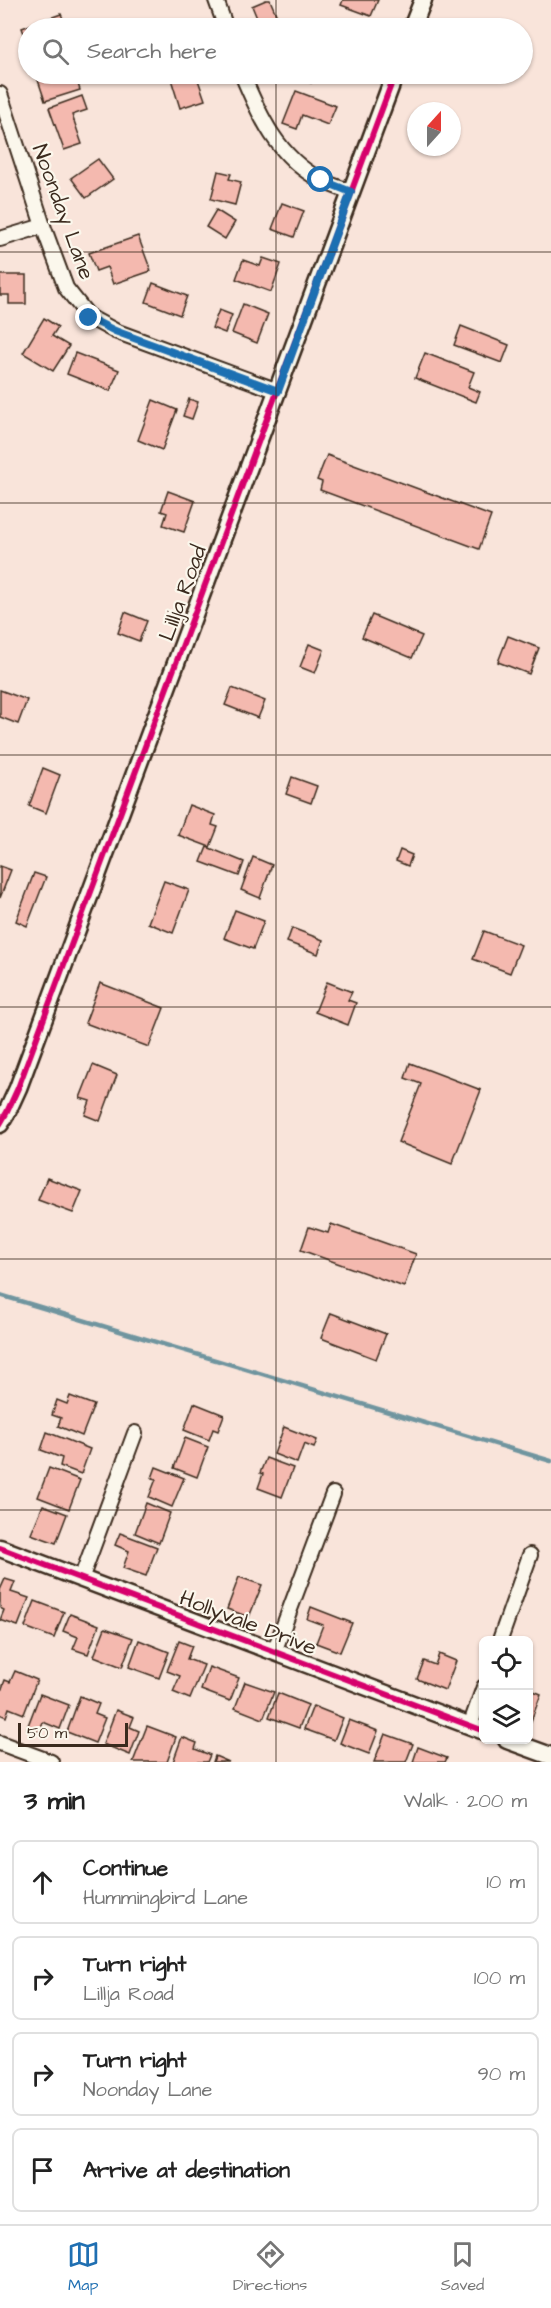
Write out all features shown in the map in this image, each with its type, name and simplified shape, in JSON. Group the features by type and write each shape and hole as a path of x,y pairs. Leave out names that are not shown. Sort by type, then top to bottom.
{"street":[{"path":"216,0 222,18"},
{"path":"416,18 423,0"},
{"path":"247,84 267,128 287,154 321,180 351,192"},
{"name":"Lillja Road","path":"0,1124 18,1088 391,84"},
{"name":"Noonday Lane","path":"0,94 43,226 66,288 89,318 115,331 278,391"},
{"path":"0,239 43,226"},
{"path":"81,1579 135,1433"},
{"path":"274,1652 333,1494"},
{"name":"Hollyvale Drive","path":"0,1548 477,1728"},
{"path":"502,1636 530,1555"},
{"path":"477,1728 483,1690"},
{"path":"0,1743 51,1762"},
{"path":"518,1744 551,1756"}],"building":[{"path":"270,0 278,18 257,18 252,6"},
{"path":"343,0 378,0 371,16 341,5"},
{"path":"61,14 63,18 50,18"},
{"path":"39,84 78,84 80,90 45,101"},
{"path":"173,84 199,84 205,100 180,108"},
{"path":"296,91 336,106 328,125 302,115 297,129 283,124"},
{"path":"82,96 87,110 72,115 82,144 64,150 49,108"},
{"path":"98,159 113,179 86,198 71,178"},
{"path":"218,171 231,174 229,179 241,182 235,205 211,199"},
{"path":"282,203 304,211 294,237 272,229"},
{"path":"216,210 235,222 225,239 206,227"},
{"path":"138,236 151,271 113,284 107,267 96,271 89,253"},
{"path":"263,258 281,264 271,292 236,279 243,260 260,266"},
{"path":"0,275 26,275 26,304 9,304 9,295 0,295"},
{"path":"153,283 187,296 180,315 146,302"},
{"path":"243,304 268,314 257,343 232,333"},
{"path":"219,310 232,315 225,333 212,328"},
{"path":"44,318 58,327 52,336 69,346 53,371 23,353"},
{"path":"461,326 509,345 502,363 454,345"},
{"path":"75,353 119,370 110,391 67,374"},
{"path":"425,353 474,372 468,387 480,392 476,402 415,378"},
{"path":"189,399 198,402 192,419 183,416"},
{"path":"153,400 177,410 162,450 138,440"},
{"path":"327,455 491,516 479,549 320,490 322,482 317,480"},
{"path":"168,491 195,501 184,532 163,525 167,513 161,511"},
{"path":"125,612 147,621 139,641 118,633"},
{"path":"372,615 422,636 412,658 362,637"},
{"path":"508,636 539,648 529,674 498,662"},
{"path":"309,644 324,650 315,673 300,667"},
{"path":"232,688 265,701 258,718 225,705"},
{"path":"0,690 27,700 18,724 0,717"},
{"path":"43,768 60,775 46,813 29,806"},
{"path":"292,777 317,786 311,803 286,794"},
{"path":"189,805 215,815 212,825 218,827 210,847 178,835"},
{"path":"207,847 244,862 239,876 201,862"},
{"path":"400,850 412,855 408,866 396,861"},
{"path":"253,857 272,865 260,898 241,890"},
{"path":"0,866 11,870 0,898"},
{"path":"34,873 46,877 27,926 16,921"},
{"path":"164,881 189,890 173,933 148,923"},
{"path":"235,910 264,921 253,949 224,938"},
{"path":"292,928 323,940 318,954 287,942"},
{"path":"484,931 521,945 510,973 473,959"},
{"path":"327,982 352,992 348,1000 356,1003 348,1025 315,1012"},
{"path":"100,983 164,1008 149,1047 85,1023"},
{"path":"410,1063 481,1090 452,1164 398,1142 421,1084 405,1078"},
{"path":"93,1065 117,1075 100,1121 85,1115 90,1101 80,1098"},
{"path":"47,1178 82,1191 73,1213 38,1200"},
{"path":"331,1224 416,1254 404,1287 301,1250 309,1227 328,1233"},
{"path":"331,1313 386,1334 376,1359 321,1338"},
{"path":"70,1396 94,1405 82,1436 58,1426 61,1418 52,1415 57,1400 67,1404"},
{"path":"194,1403 224,1415 218,1431 213,1429 209,1440 184,1430"},
{"path":"284,1427 317,1440 314,1448 304,1444 297,1463 274,1454"},
{"path":"47,1432 90,1449 81,1474 60,1466 62,1458 41,1450"},
{"path":"185,1438 208,1447 197,1477 174,1468"},
{"path":"266,1458 293,1468 282,1497 258,1488 263,1474 260,1473"},
{"path":"156,1467 184,1478 172,1507 149,1497 156,1479 152,1478"},
{"path":"49,1468 80,1480 69,1509 38,1497"},
{"path":"146,1503 170,1513 159,1543 135,1533"},
{"path":"43,1505 67,1514 56,1543 31,1534"},
{"path":"120,1533 157,1547 146,1576 123,1568 129,1551 115,1545"},
{"path":"239,1577 262,1585 249,1617 227,1609"},
{"path":"5,1579 15,1582 11,1592 29,1598 18,1626 0,1620 4,1610 0,1608 0,1590"},
{"path":"35,1601 64,1612 54,1638 25,1627"},
{"path":"311,1607 352,1623 340,1652 316,1643 323,1625 307,1619"},
{"path":"70,1614 99,1625 88,1654 73,1649 78,1637 63,1631"},
{"path":"105,1628 133,1638 122,1667 94,1656"},
{"path":"139,1640 169,1652 159,1678 129,1667"},
{"path":"179,1641 192,1646 187,1659 204,1665 190,1699 173,1692 180,1676 167,1671"},
{"path":"439,1654 456,1661 445,1690 417,1679 424,1661 435,1665"},
{"path":"209,1667 239,1678 230,1701 201,1690"},
{"path":"15,1671 37,1680 24,1714 9,1708 6,1717 0,1714 0,1694 5,1680 10,1682"},
{"path":"245,1682 274,1692 263,1719 235,1708"},
{"path":"533,1691 541,1694 533,1716"},
{"path":"278,1693 308,1705 299,1728 269,1717"},
{"path":"40,1694 69,1705 60,1729 43,1722 39,1732 27,1728"},
{"path":"80,1696 99,1704 95,1714 105,1718 95,1743 67,1732"},
{"path":"313,1706 343,1718 334,1740 304,1729"},
{"path":"116,1710 134,1717 130,1727 139,1731 130,1755 103,1744"},
{"path":"349,1720 378,1731 369,1754 340,1743"},
{"path":"147,1726 176,1737 167,1762 133,1762"},
{"path":"385,1734 413,1744 406,1762 374,1762"},
{"path":"182,1737 197,1743 195,1749 210,1755 207,1762 173,1762"},
{"path":"418,1747 447,1758 445,1762 413,1762"},
{"path":"215,1756 229,1762 213,1762"}],"waterway":[{"path":"0,1295 551,1461"}],"cycle path":[{"path":"0,1124 18,1088 391,84"},
{"path":"0,1548 479,1729"}],"route":[{"path":"89,318 115,331 278,391 351,192 321,180"}]}
